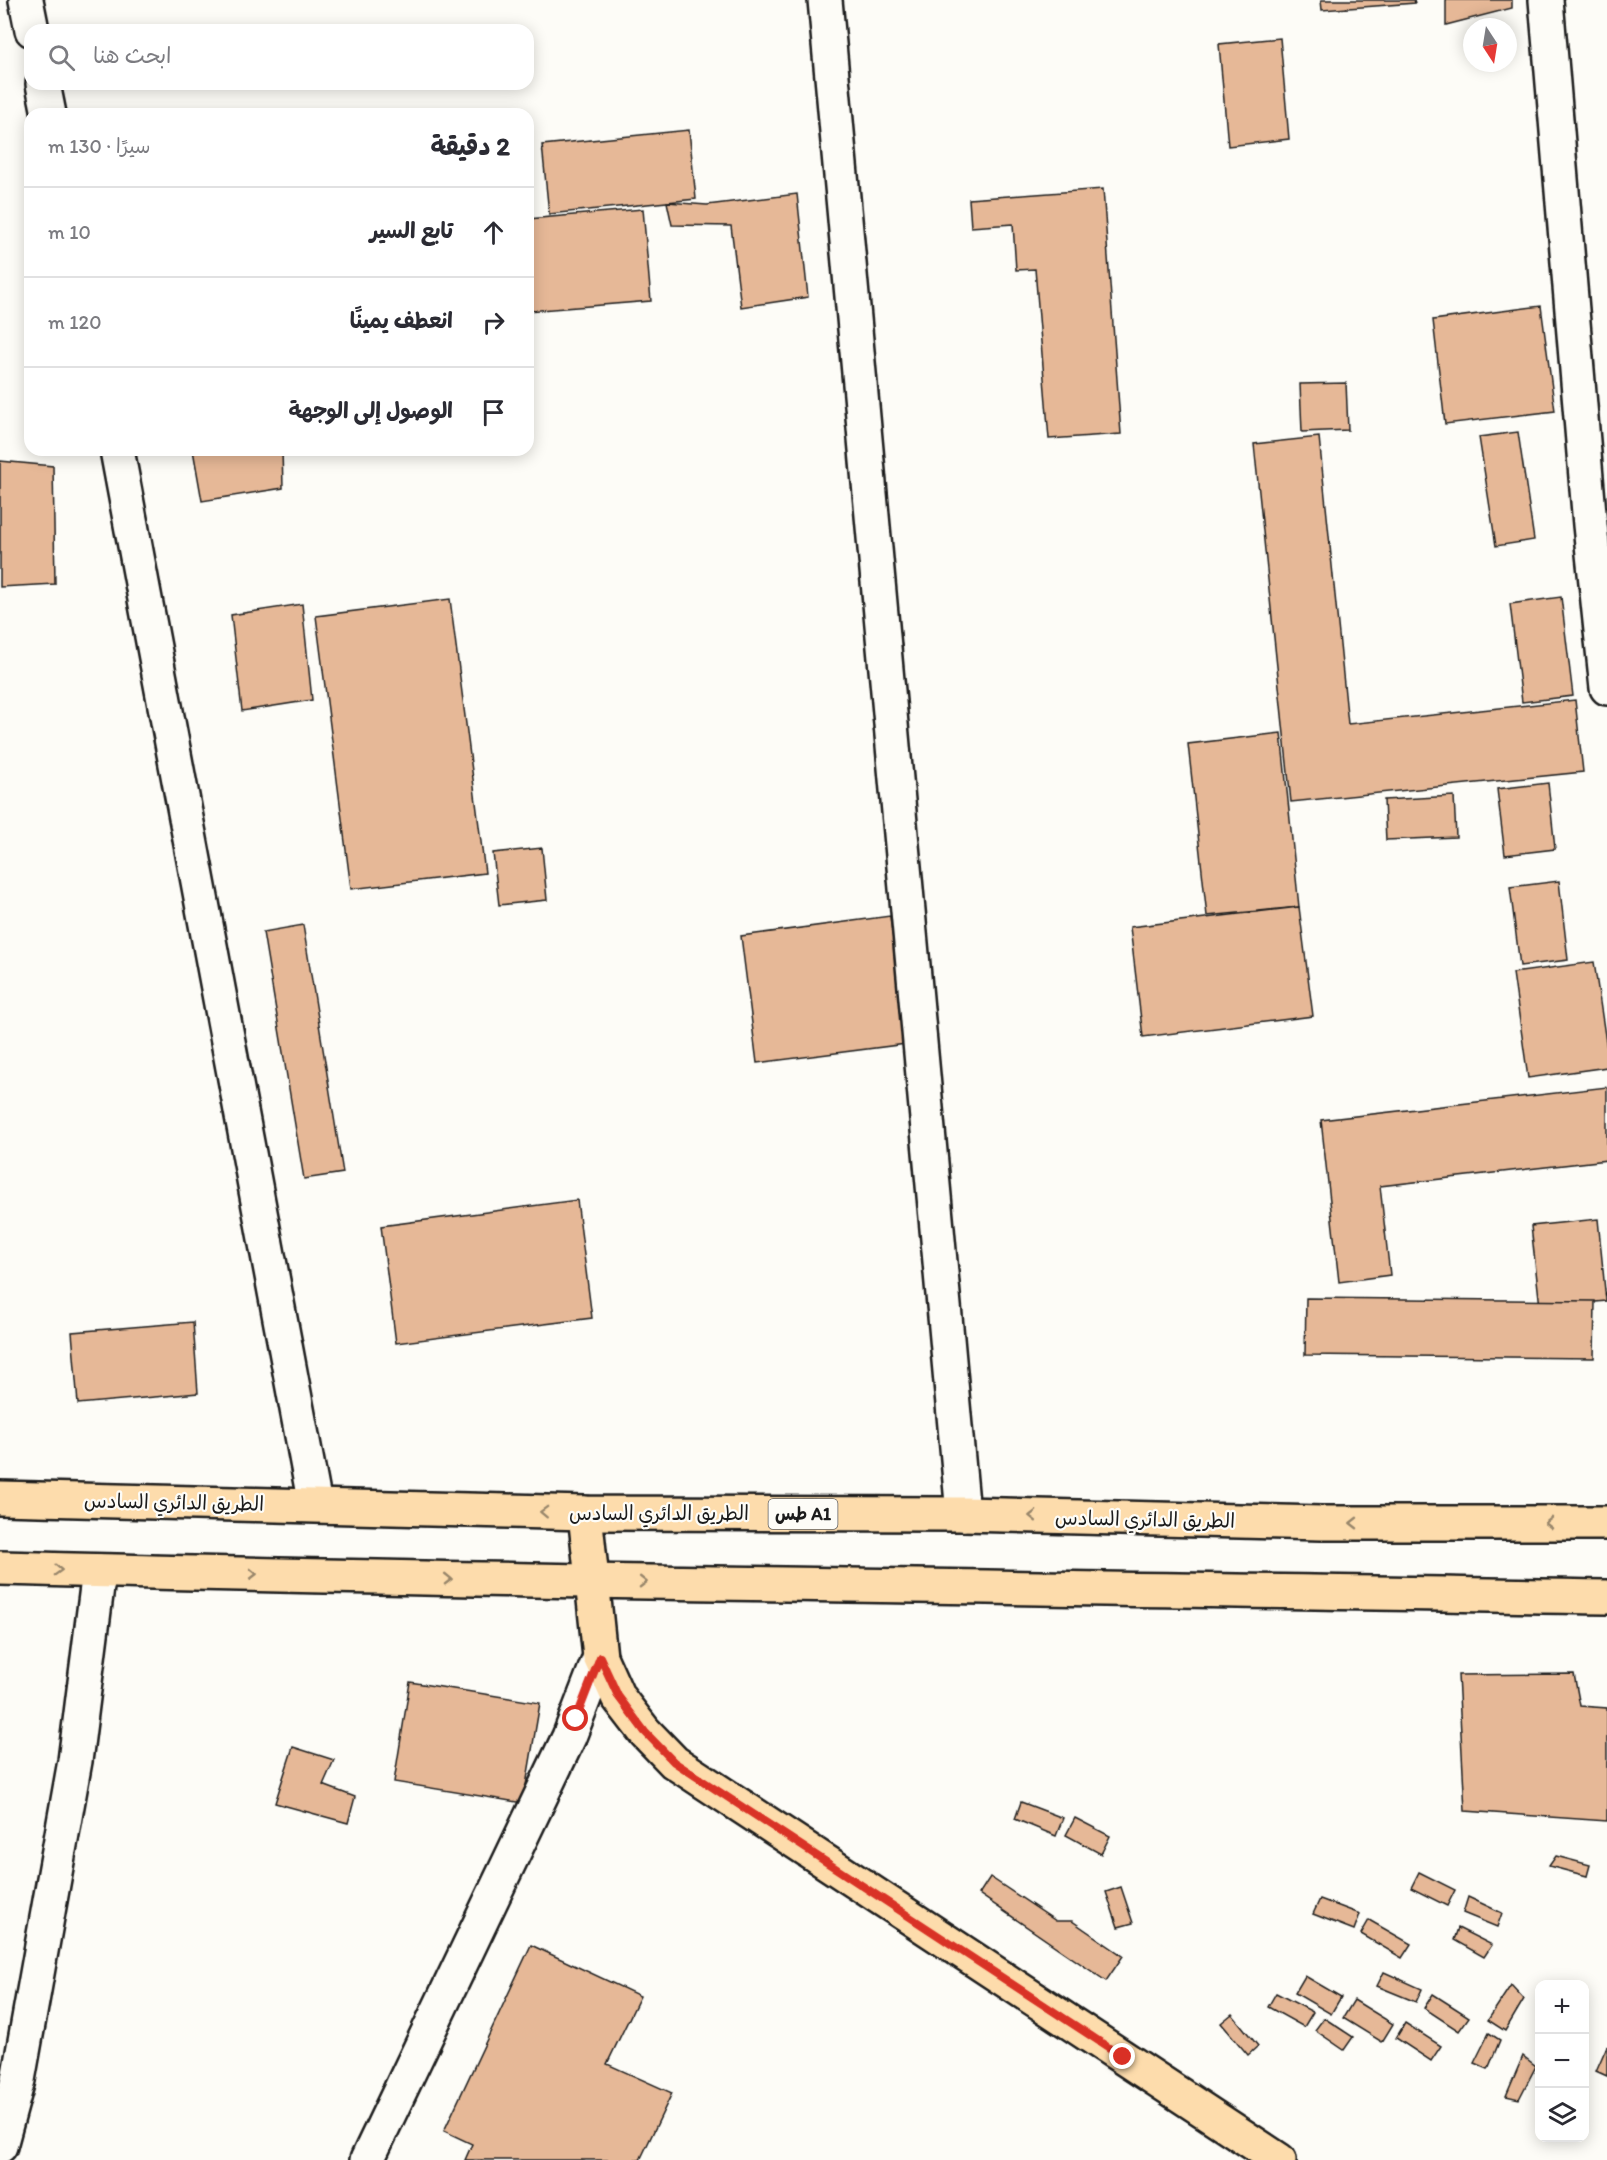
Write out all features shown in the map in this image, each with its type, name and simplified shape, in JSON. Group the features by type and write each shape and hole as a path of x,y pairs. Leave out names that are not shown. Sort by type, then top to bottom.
{"main road":[{"name":"الطريق الدائري السادس","path":"0,1498 585,1513 963,1514 1321,1523 1607,1523"},
{"path":"585,1513 600,1657 618,1696 645,1732 674,1762 1279,2160"},
{"path":"0,1568 592,1582 1607,1597"}],"street":[{"path":"26,0 31,24"},
{"path":"825,0 963,1514"},
{"path":"1546,0 1590,525 1607,688"},
{"path":"44,90 48,108"},
{"path":"118,456 315,1505"},
{"path":"0,2146 18,2080 75,1761 99,1571"},
{"path":"367,2160 569,1737 600,1657"}],"building":[{"path":"1321,0 1414,0 1415,3 1322,10"},
{"path":"1446,0 1512,0 1512,8 1473,18 1463,18 1463,21 1446,25"},
{"path":"1280,38 1289,139 1228,146 1219,44"},
{"path":"689,130 696,199 549,214 542,145"},
{"path":"1103,189 1121,434 1049,439 1035,269 1016,270 1013,224 971,227 969,199"},
{"path":"797,194 808,297 741,307 731,226 672,225 667,202 707,205"},
{"path":"643,209 651,301 534,311 534,218"},
{"path":"1541,306 1555,411 1445,424 1433,320"},
{"path":"1346,383 1348,430 1302,432 1300,384"},
{"path":"1518,432 1534,540 1496,546 1479,437"},
{"path":"1319,437 1348,724 1575,700 1583,772 1291,802 1254,444"},
{"path":"194,456 282,456 283,488 202,501"},
{"path":"0,461 53,466 55,584 0,587"},
{"path":"1561,597 1573,696 1522,702 1510,604"},
{"path":"450,599 485,873 351,889 316,616"},
{"path":"302,604 312,700 242,711 231,615"},
{"path":"1281,733 1299,907 1207,916 1188,744"},
{"path":"1548,783 1555,849 1505,855 1497,789"},
{"path":"1454,796 1456,837 1386,840 1384,800"},
{"path":"542,848 547,900 499,905 493,853"},
{"path":"1559,881 1568,960 1520,966 1510,887"},
{"path":"1299,907 1313,1016 1143,1037 1130,927"},
{"path":"890,916 906,1044 757,1063 741,936"},
{"path":"303,925 343,1173 304,1179 263,932"},
{"path":"1594,962 1607,1049 1607,1067 1528,1078 1513,973"},
{"path":"1607,1087 1607,1160 1380,1186 1390,1275 1339,1282 1321,1120"},
{"path":"577,1200 592,1318 396,1343 381,1226"},
{"path":"1598,1219 1606,1301 1540,1307 1531,1226"},
{"path":"1306,1298 1595,1301 1594,1358 1305,1355"},
{"path":"193,1322 198,1393 78,1404 72,1332"},
{"path":"1574,1674 1580,1706 1607,1708 1607,1821 1465,1811 1458,1675"},
{"path":"410,1682 540,1703 523,1803 394,1782"},
{"path":"293,1747 334,1760 323,1785 355,1797 348,1823 275,1803"},
{"path":"1021,1802 1063,1818 1056,1836 1015,1819"},
{"path":"1075,1818 1110,1836 1101,1854 1066,1835"},
{"path":"1556,1856 1590,1865 1587,1876 1549,1866"},
{"path":"1419,1872 1455,1890 1447,1906 1411,1888"},
{"path":"990,1877 1056,1921 1072,1921 1123,1956 1106,1981 979,1894"},
{"path":"1121,1887 1133,1923 1118,1927 1106,1892"},
{"path":"1468,1897 1502,1913 1497,1927 1463,1913"},
{"path":"1320,1899 1360,1914 1354,1930 1313,1914"},
{"path":"1369,1920 1411,1944 1402,1958 1361,1934"},
{"path":"1458,1928 1492,1945 1484,1957 1454,1940"},
{"path":"531,1945 640,1996 607,2064 672,2093 640,2160 465,2160 472,2144 444,2131"},
{"path":"1384,1972 1422,1989 1416,2002 1377,1986"},
{"path":"1305,1976 1341,1997 1331,2014 1295,1993"},
{"path":"1511,1985 1524,1999 1505,2031 1488,2020"},
{"path":"1276,1993 1313,2012 1304,2027 1268,2007"},
{"path":"1433,1994 1469,2017 1459,2031 1424,2008"},
{"path":"1354,2000 1393,2024 1382,2042 1343,2018"},
{"path":"1232,2014 1258,2046 1248,2055 1221,2023"},
{"path":"1324,2018 1353,2037 1344,2050 1315,2030"},
{"path":"1405,2023 1441,2046 1431,2061 1396,2038"},
{"path":"1489,2033 1500,2040 1488,2069 1474,2063"},
{"path":"1607,2046 1607,2076 1596,2071"},
{"path":"1523,2056 1535,2065 1535,2068 1519,2099 1506,2096"}],"route":[{"path":"576,1719 600,1657 618,1696 645,1732 674,1762 1123,2057"}]}
